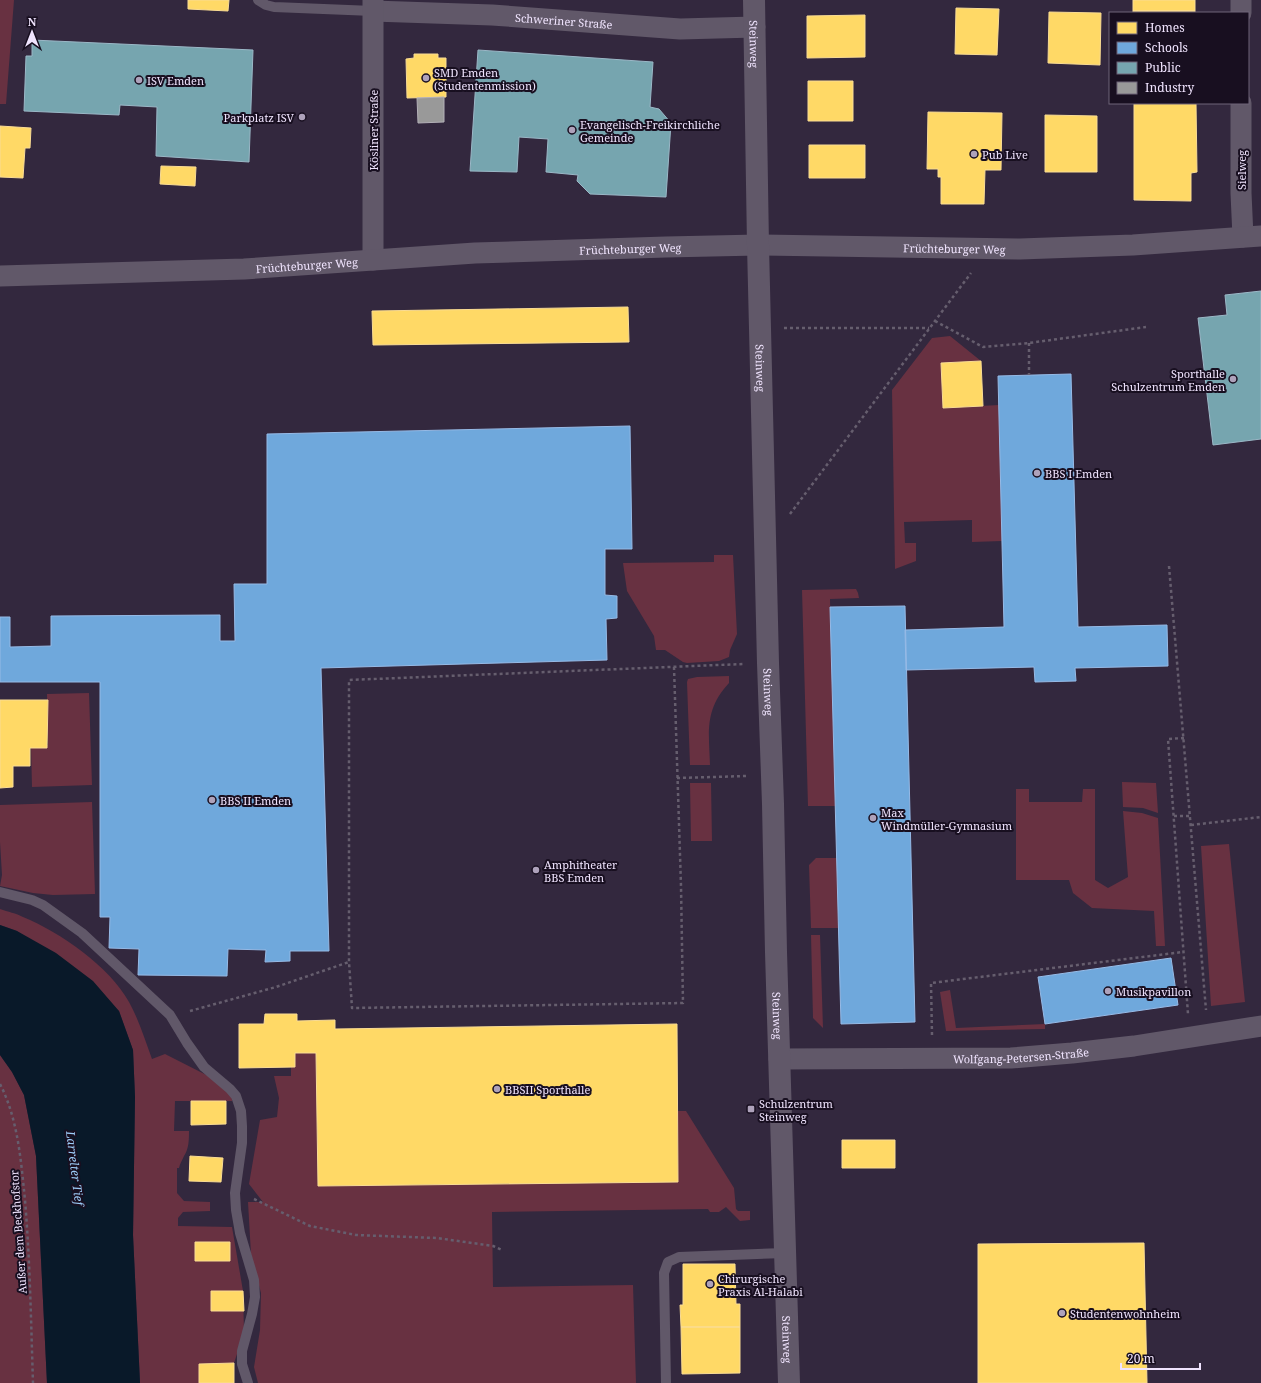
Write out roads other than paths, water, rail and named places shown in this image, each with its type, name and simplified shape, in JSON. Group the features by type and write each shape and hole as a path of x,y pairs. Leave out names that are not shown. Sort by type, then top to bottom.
{"street":[{"name":"Steinweg","path":"754,0 768,664 788,1383"},
{"path":"1241,0 1241,12"},
{"name":"Schweriner Straße","path":"373,5 680,29 755,27"},
{"name":"Kösliner Straße","path":"373,5 373,260"},
{"name":"Sielweg","path":"1241,104 1241,193 1252,237"},
{"name":"Früchteburger Weg","path":"0,276 307,266 475,253 758,245 989,250 1133,246 1252,237"},
{"name":"Wolfgang-Petersen-Straße","path":"779,1059 1011,1058 1134,1046 1261,1026"}],"lane":[{"path":"258,0 266,5 274,7 373,5"},
{"path":"0,892 32,900 43,905 82,933 170,1015 187,1043 204,1066 236,1096 241,1111 242,1126 242,1143 235,1193 236,1210 240,1233 254,1280 255,1297 242,1351 242,1364 248,1383"},
{"path":"666,1383 664,1273 668,1262 679,1257 785,1254"}],"water":[{"name":"Larrelter Tief","path":"0,925 17,931 56,953 93,981 119,1011 133,1050 135,1097 133,1235 140,1383 47,1383 36,1156 24,1095 12,1072 0,1055"}],"place":[{"name":"SMD Emden (Studentenmission)","path":"426,78"},
{"name":"ISV Emden","path":"139,80"},
{"name":"Parkplatz ISV","path":"302,117"},
{"name":"Evangelisch-Freikirchliche Gemeinde","path":"572,130"},
{"name":"Pub Live","path":"974,154"},
{"name":"Sporthalle Schulzentrum Emden","path":"1233,379"},
{"name":"BBS I Emden","path":"1037,473"},
{"name":"BBS II Emden","path":"212,800"},
{"name":"Max Windmüller-Gymnasium","path":"873,818"},
{"name":"Amphitheater BBS Emden","path":"536,870"},
{"name":"Musikpavillon","path":"1108,991"},
{"name":"BBSII Sporthalle","path":"497,1089"},
{"name":"Schulzentrum Steinweg","path":"751,1109"},
{"name":"Chirurgische Praxis Al-Halabi","path":"710,1284"},
{"name":"Studentenwohnheim","path":"1062,1313"}]}
